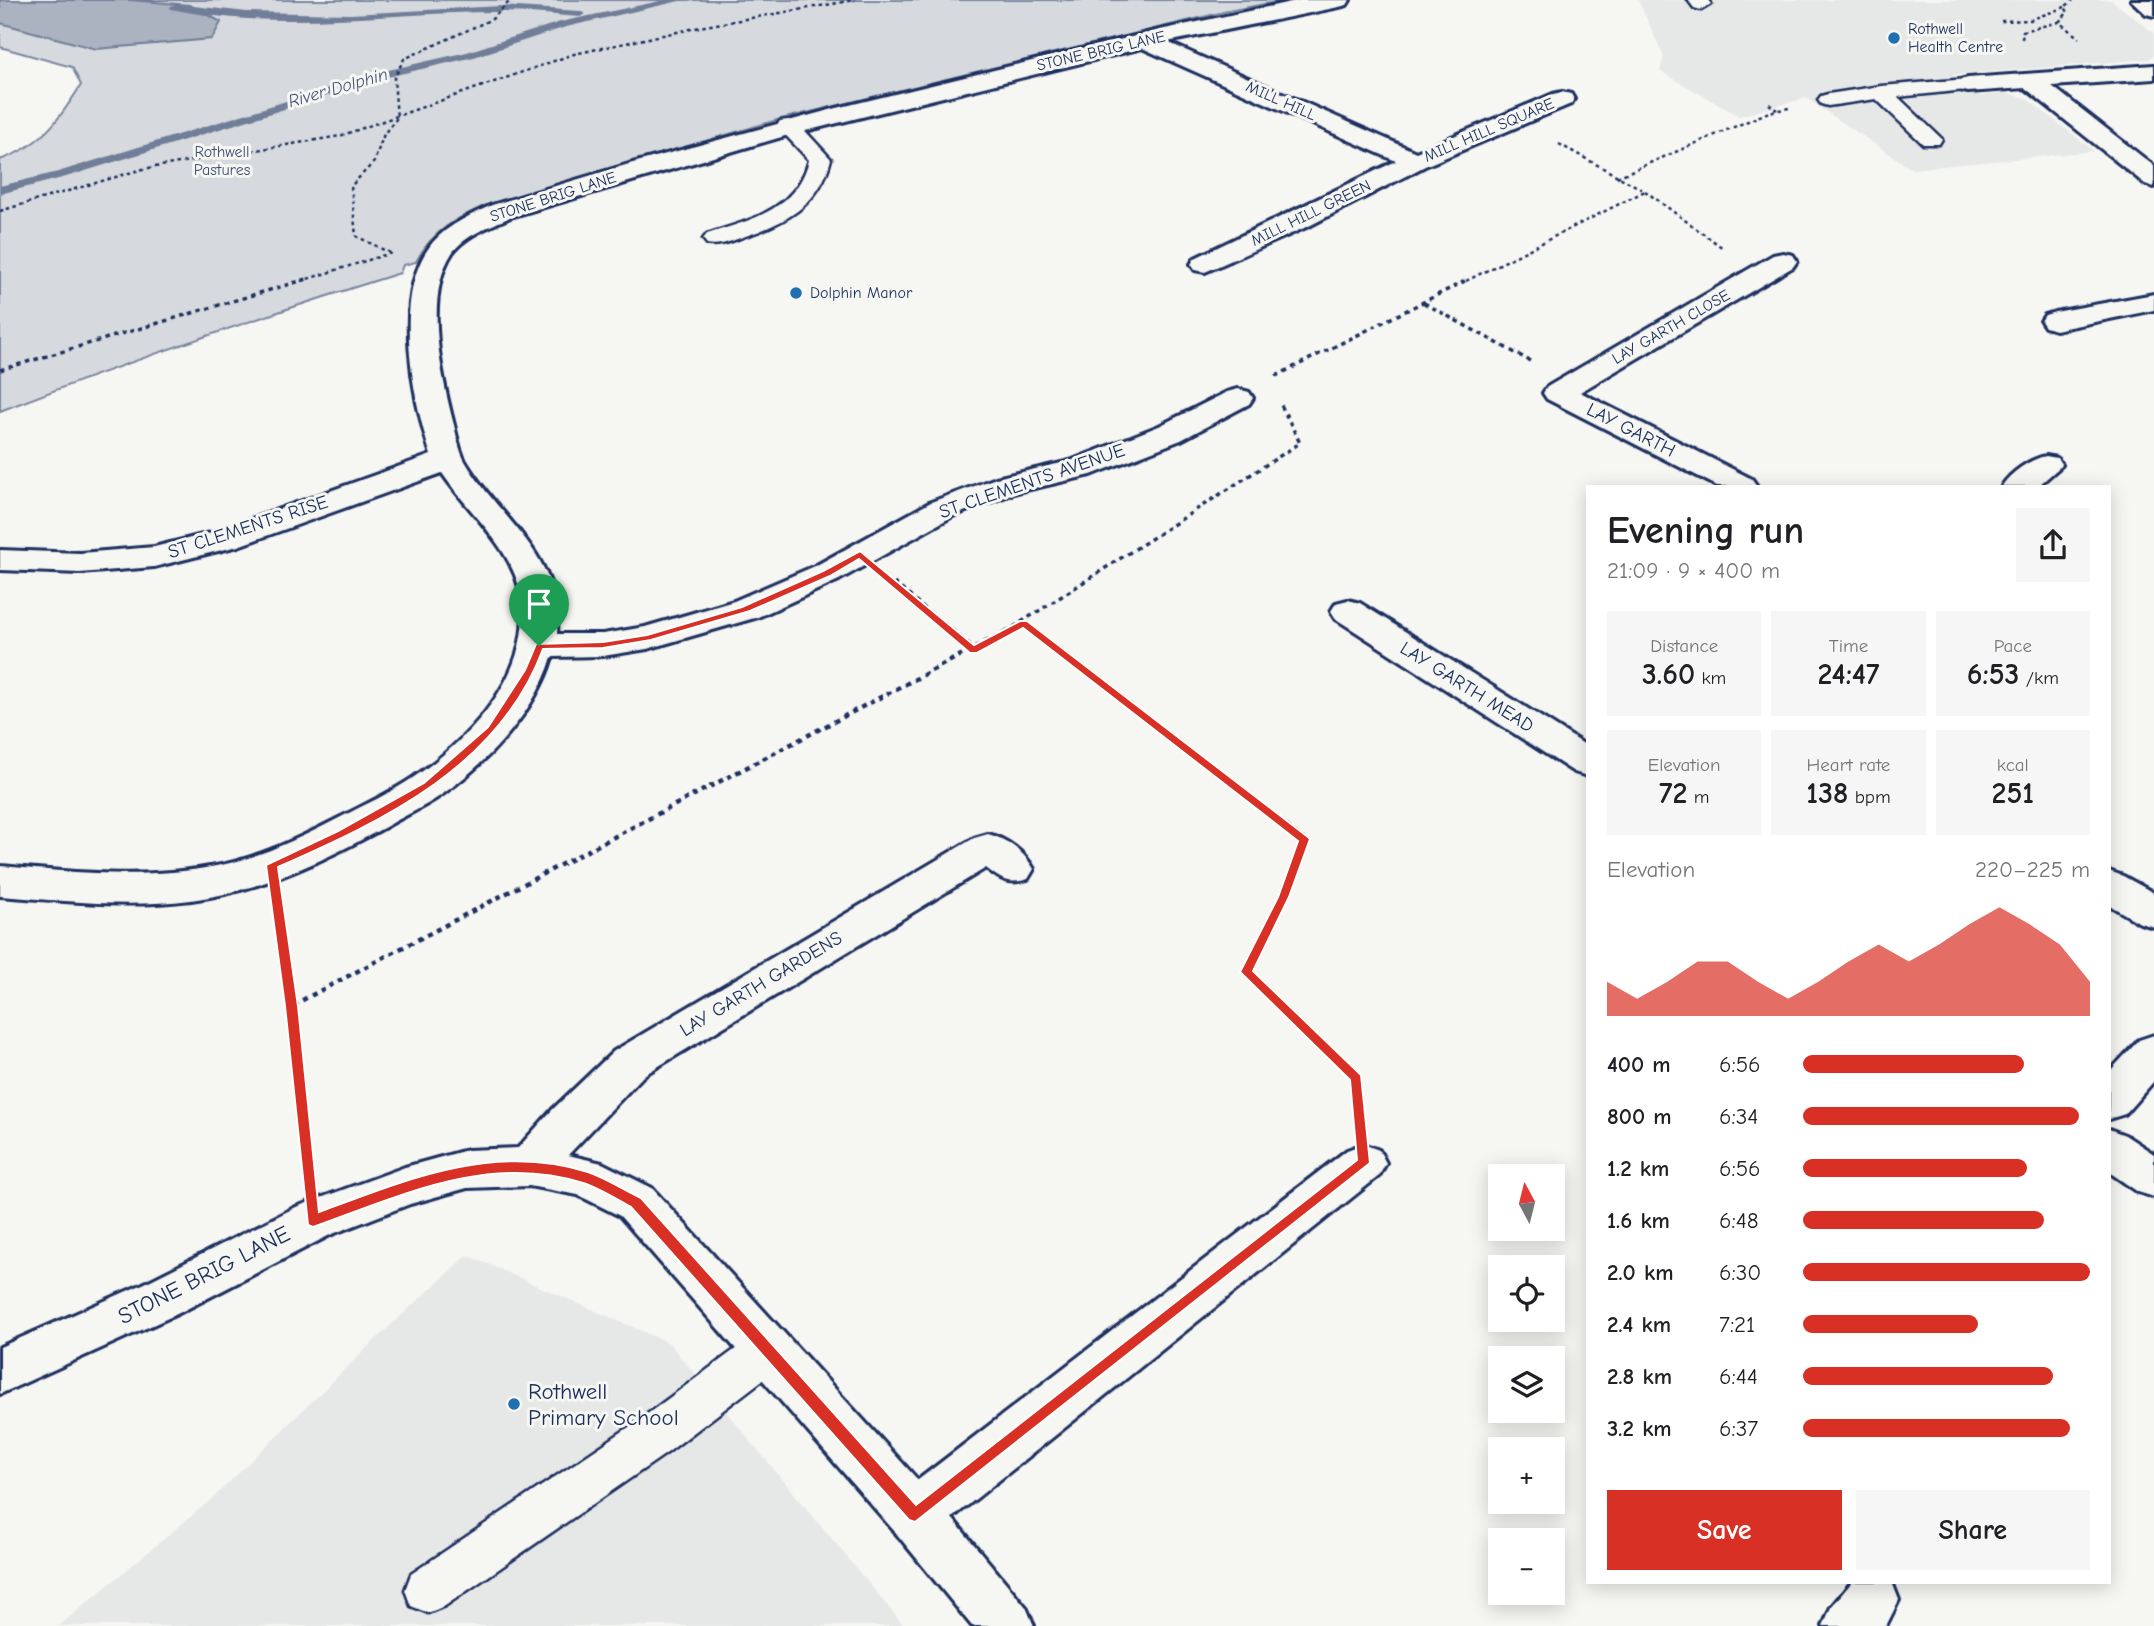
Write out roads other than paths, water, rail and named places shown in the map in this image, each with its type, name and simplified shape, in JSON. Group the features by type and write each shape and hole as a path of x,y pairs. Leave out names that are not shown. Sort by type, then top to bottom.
{"street":[{"name":"STONE BRIG LANE","path":"448,460 429,388 425,296 431,268 440,250 460,233 501,211 788,126 1146,41 1339,0"},
{"path":"2142,0 2154,9"},
{"name":"MILL HILL","path":"1146,41 1416,161"},
{"path":"1968,85 2154,72"},
{"path":"2029,80 2154,179"},
{"name":"MILL HILL SQUARE","path":"1416,161 1562,99"},
{"name":"MILL HILL GREEN","path":"1205,264 1302,219 1416,161"},
{"name":"LAY GARTH CLOSE","path":"1566,388 1772,268"},
{"path":"2055,321 2154,302"},
{"name":"LAY GARTH","path":"1566,388 1739,485"},
{"name":"ST CLEMENTS AVENUE","path":"539,646 603,645 648,638 746,609 827,573 942,509 1007,485 1080,468 1170,433 1238,398"},
{"path":"1209,414 1237,432"},
{"path":"0,881 120,891 195,885 272,865 342,834 428,786 492,730 530,671 539,646 542,614 528,564 448,460"},
{"name":"ST CLEMENTS RISE","path":"0,560 80,563 153,557 226,538 448,460"},
{"path":"2019,485 2046,465"},
{"name":"LAY GARTH MEAD","path":"1348,611 1586,762"},
{"name":"LAY GARTH GARDENS","path":"529,1167 629,1062 988,848 1014,869"},
{"path":"2111,887 2154,912"},
{"path":"2111,1099 2154,1052"},
{"path":"2111,1149 2154,1178"},
{"path":"915,1515 1363,1163"},
{"name":"STONE BRIG LANE","path":"0,1371 160,1299 313,1221 405,1186 467,1169 529,1167 586,1177 636,1202 915,1515 1007,1626"}],"lane":[{"path":"1828,100 1881,92 1968,85"},
{"path":"1881,92 1931,139"},
{"path":"715,239 772,219 795,206 819,171 820,159 788,126"},
{"path":"428,1590 651,1437 767,1352"}],"waterway":[{"name":"River Dolphin","path":"0,190 62,175 384,74 470,55 564,24 679,0"},
{"path":"175,7 247,15 351,17 501,9 580,14"}],"place":[{"name":"Rothwell Health Centre","path":"1894,38"},
{"name":"Dolphin Manor","path":"796,293"},
{"name":"Rothwell Primary School","path":"514,1404"}],"park label":[{"name":"Rothwell Pastures","path":"222,161"}]}
